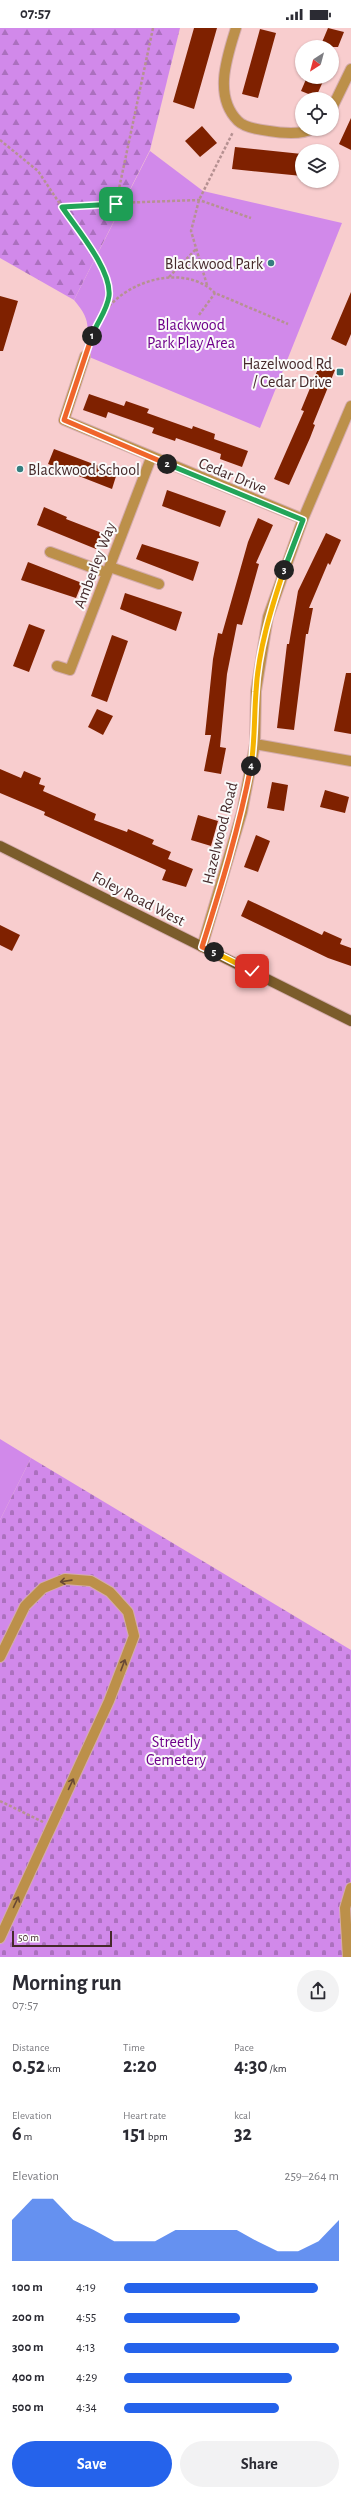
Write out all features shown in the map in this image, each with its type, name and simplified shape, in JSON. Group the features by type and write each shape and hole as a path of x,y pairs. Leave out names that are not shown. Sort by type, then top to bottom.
{"main road":[{"name":"Foley Road West","path":"0,846 351,1021"}],"street":[{"path":"236,28 226,63 224,98 238,122 254,129 279,133 295,131"},
{"path":"339,94 351,69"},
{"name":"Cedar Drive","path":"85,356 64,420 151,458 303,520"},
{"name":"Hazelwood Road","path":"202,947 242,812 255,744 256,691 268,618 303,520 351,406"},
{"name":"Amberley Way","path":"57,666 70,670 151,458"},
{"path":"50,552 159,584"},
{"path":"255,744 351,761"},
{"path":"0,1657 25,1606 43,1588 65,1579 91,1581 110,1592 128,1612 134,1636 109,1701 0,1938"},
{"path":"348,1957 348,1924 345,1908 351,1888"}],"path":[{"path":"116,204 153,28"},
{"path":"208,286 191,231 199,200 238,122"},
{"path":"0,140 38,171 105,274 109,296 105,311 95,329 85,356"},
{"path":"62,207 199,200 251,218"},
{"path":"169,278 197,249"},
{"path":"105,311 130,289 169,278 184,278 208,286 215,293 288,324"},
{"path":"200,315 215,293"},
{"path":"0,1801 51,1827"}],"green space":[{"path":"0,28 180,28 150,150 74,300 0,258"},
{"name":"Blackwood Park","path":"150,151 203,191 342,223 260,428 82,354 87,338 87,325 84,313 74,300"},
{"path":"0,1439 31,1458 0,1520"},
{"name":"Streetly Cemetery","path":"31,1458 351,1650 351,1957 0,1957 0,1520"}],"building":[{"path":"194,28 217,28 194,109 173,102"},
{"path":"328,28 344,32 339,44 339,40 323,40"},
{"path":"260,29 276,33 258,98 242,94"},
{"path":"304,84 322,84 318,92 301,91"},
{"path":"351,118 351,150 339,144"},
{"path":"202,126 217,143 200,157 185,141"},
{"path":"235,147 295,153 295,175 232,169"},
{"path":"351,292 351,334 346,346 331,339"},
{"path":"0,296 18,301 3,351 0,351"},
{"path":"320,364 335,370 313,424 315,425 310,438 289,485 274,479 304,411 301,410"},
{"path":"89,394 124,406 126,401 149,409 147,413 192,429 193,426 215,434 214,439 248,451 242,467 220,459 221,454 176,438 175,441 152,433 154,428 108,412 106,418 83,410"},
{"path":"54,449 117,473 112,489 48,464"},
{"path":"167,490 226,511 220,527 162,506"},
{"path":"44,507 67,517 66,519 102,533 96,549 37,525"},
{"path":"258,518 273,525 256,563 259,564 242,625 237,624 227,674 220,747 226,748 221,774 204,771 211,735 205,735 213,659 218,633 222,634 248,542"},
{"path":"326,533 341,540 330,565 328,563 309,608 313,608 308,634 306,634 294,730 277,728 287,644 289,644 298,591"},
{"path":"142,544 199,562 193,581 136,559"},
{"path":"28,562 82,583 76,598 21,580"},
{"path":"125,593 182,612 176,631 120,609"},
{"path":"29,624 45,630 29,672 13,666"},
{"path":"112,635 128,641 107,702 91,696"},
{"path":"346,673 351,673 351,734 334,731"},
{"path":"97,709 113,716 103,735 88,727"},
{"path":"0,769 21,778 24,771 41,778 39,784 45,786 43,791 96,814 94,820 127,832 128,829 154,840 152,844 171,852 168,859 193,869 186,887 162,880 166,870 44,815 45,812 0,793"},
{"path":"272,782 288,785 284,811 267,808"},
{"path":"325,790 349,797 345,813 320,807"},
{"path":"198,815 218,821 211,846 191,840"},
{"path":"256,835 270,841 258,872 244,867"},
{"path":"248,900 322,935 324,931 342,939 340,944 351,948 351,966 328,958 241,916"},
{"path":"0,925 20,935 12,951 0,945"}],"place":[{"name":"Blackwood Park","path":"271,263"},
{"name":"Hazelwood Rd / Cedar Drive","path":"340,372"},
{"name":"Blackwood School","path":"20,469"}],"route":[{"path":"116,204 62,207 105,274 109,296 105,311 95,329 64,420 151,458 303,520 268,618 256,691 255,744 242,812 229,862 202,947 252,971"}],"park label":[{"name":"Blackwood Park Play Area","path":"191,333"}]}
